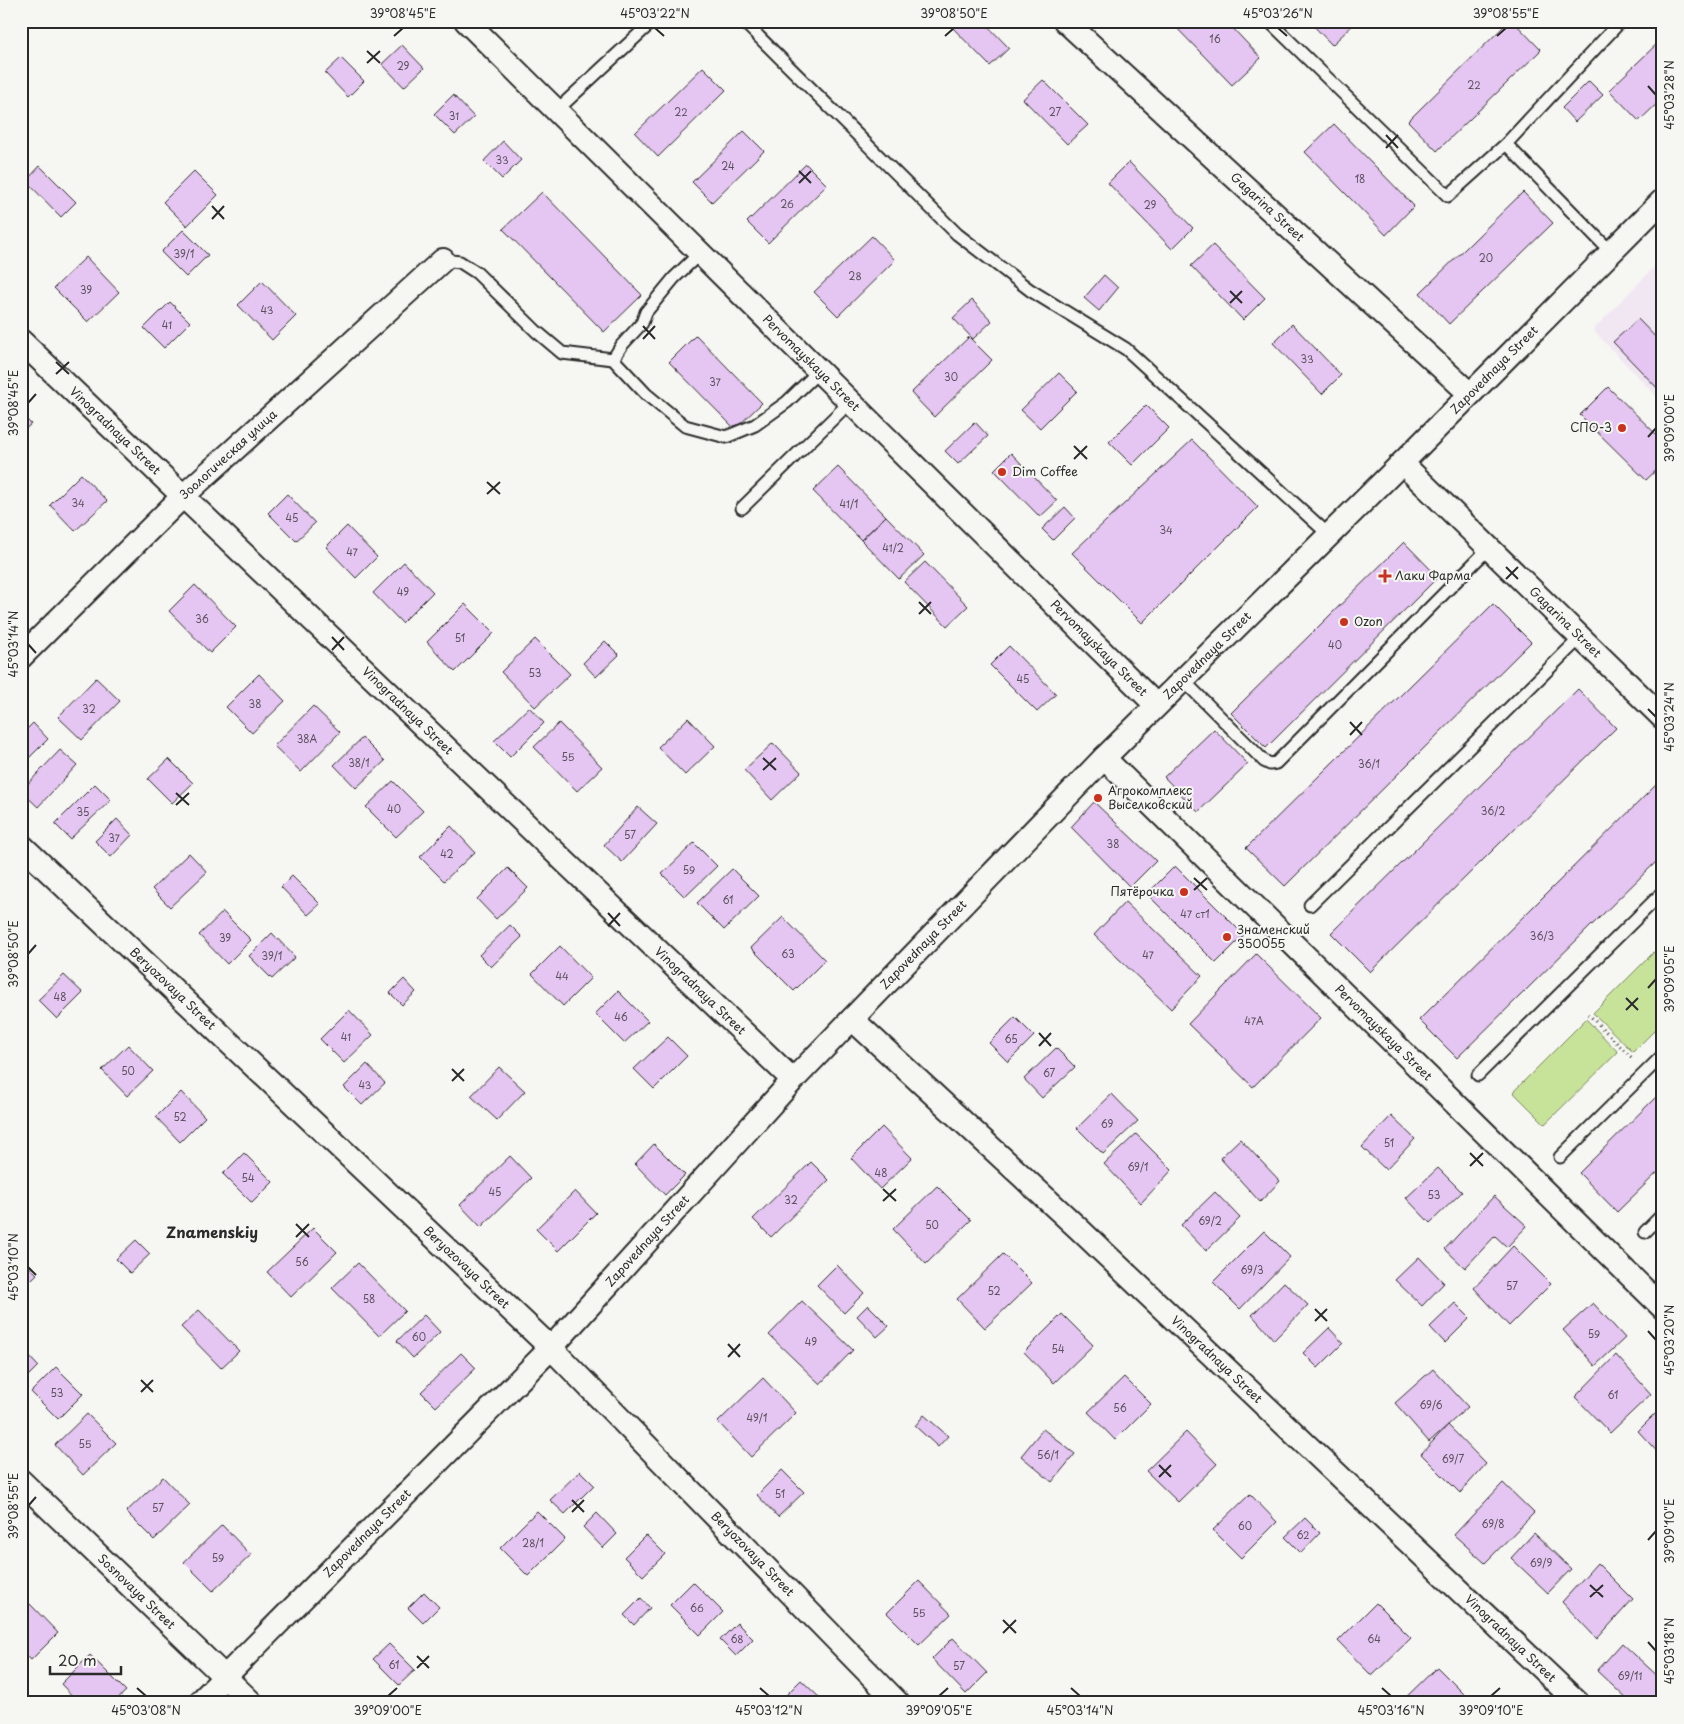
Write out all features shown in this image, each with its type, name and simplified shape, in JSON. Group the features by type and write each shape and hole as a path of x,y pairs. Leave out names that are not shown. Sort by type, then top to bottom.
{"street":[{"name":"Pervomayskaya Street","path":"466,21 1156,705"},
{"name":"Gagarina Street","path":"1065,21 1470,394"},
{"name":"Zapovednaya Street","path":"199,1703 551,1348 793,1080 1104,758 1402,463 1663,200"},
{"name":"Зоологическая улица","path":"21,657 182,497 443,260"},
{"name":"Vinogradnaya Street","path":"21,341 793,1080"},
{"name":"Gagarina Street","path":"1402,463 1663,718"},
{"name":"Pervomayskaya Street","path":"1104,758 1435,1086 1663,1308"},
{"name":"Beryozovaya Street","path":"21,845 551,1348 898,1703"},
{"name":"Vinogradnaya Street","path":"852,1019 1079,1229 1578,1703"},
{"name":"Sosnovaya Street","path":"21,1481 252,1703"}],"lane":[{"path":"556,110 653,21"},
{"path":"743,21 957,234 1030,290 1126,349 1328,535"},
{"path":"1270,21 1448,196 1506,144 1621,21"},
{"path":"1506,144 1611,252"},
{"path":"613,359 622,345 642,324 646,312 674,278 700,253"},
{"path":"443,260 460,262 477,273 536,331 562,353 613,359 646,394 685,426 726,437 755,425 787,402 819,371"},
{"path":"742,508 850,402"},
{"path":"1182,680 1264,761 1270,764 1276,762 1488,548"},
{"path":"1310,905 1581,637"},
{"path":"1478,1075 1663,892"},
{"path":"1560,1157 1663,1055"},
{"path":"1645,1232 1663,1214"}],"path":[{"path":"1588,1014 1634,1060"}],"shaded area":[{"path":"1663,258 1663,403 1593,330"}],"green space":[{"path":"1663,943 1663,1022 1633,1052 1593,1013"},
{"path":"1586,1019 1618,1052 1545,1124 1513,1092"}],"building":[{"path":"946,21 983,21 1009,48 990,66"},
{"path":"1170,21 1226,21 1261,58 1232,85"},
{"path":"1309,21 1357,21 1332,45"},
{"path":"1509,21 1513,21 1541,50 1437,151 1408,121"},
{"path":"1663,38 1663,98 1639,121 1609,90"},
{"path":"402,45 424,68 404,87 382,64"},
{"path":"341,58 364,81 348,97 325,73"},
{"path":"703,67 726,90 658,157 635,133"},
{"path":"1043,80 1088,125 1067,144 1023,99"},
{"path":"1589,81 1603,95 1575,122 1562,108"},
{"path":"453,95 474,117 455,135 434,114"},
{"path":"1334,124 1414,206 1386,235 1305,152"},
{"path":"744,131 764,151 712,202 692,182"},
{"path":"503,141 521,160 502,179 484,161"},
{"path":"1129,162 1193,228 1172,249 1108,183"},
{"path":"806,164 827,185 768,243 747,222"},
{"path":"40,166 76,202 61,217 26,181"},
{"path":"194,171 218,195 187,226 163,202"},
{"path":"542,192 642,295 604,332 503,229"},
{"path":"1523,192 1553,223 1449,324 1420,293"},
{"path":"183,230 208,255 186,277 161,252"},
{"path":"872,236 895,260 838,316 814,292"},
{"path":"1213,245 1265,298 1243,320 1191,266"},
{"path":"86,257 119,292 88,322 54,288"},
{"path":"1104,275 1118,288 1099,311 1084,298"},
{"path":"262,281 296,316 272,340 238,305"},
{"path":"972,300 992,321 973,339 953,318"},
{"path":"170,302 190,322 164,348 144,328"},
{"path":"1638,319 1663,345 1663,394 1613,342"},
{"path":"1292,324 1341,375 1322,394 1273,343"},
{"path":"696,335 762,403 735,429 669,362"},
{"path":"969,337 992,360 934,417 911,393"},
{"path":"1059,373 1077,391 1040,428 1021,410"},
{"name":"СПО-3","path":"1608,387 1663,441 1663,464 1646,480 1580,415"},
{"path":"1146,405 1169,428 1132,465 1109,442"},
{"path":"21,414 31,424 21,433"},
{"path":"975,422 988,436 958,464 945,451"},
{"path":"1192,440 1258,507 1142,623 1072,553"},
{"path":"1011,453 1057,501 1040,517 994,470"},
{"path":"838,467 886,516 861,540 813,491"},
{"path":"81,474 107,501 75,531 50,505"},
{"path":"287,494 315,523 296,541 268,513"},
{"path":"1065,507 1075,518 1053,540 1042,529"},
{"path":"886,516 924,555 899,579 861,540"},
{"path":"347,526 377,557 356,578 326,547"},
{"path":"1404,542 1438,577 1266,748 1231,713"},
{"path":"404,562 433,592 402,623 373,593"},
{"path":"925,562 968,606 947,626 904,582"},
{"path":"195,585 236,627 210,653 169,611"},
{"path":"465,604 494,633 455,672 427,642"},
{"path":"1493,604 1531,642 1285,886 1246,848"},
{"path":"535,639 570,674 535,707 501,672"},
{"path":"605,641 619,655 596,677 583,663"},
{"path":"1009,646 1056,694 1037,712 990,665"},
{"path":"259,674 285,701 252,733 226,707"},
{"path":"96,678 120,701 82,740 58,717"},
{"path":"1578,689 1616,728 1370,972 1331,933"},
{"path":"313,706 340,732 301,772 274,746"},
{"path":"529,707 544,723 510,757 494,741"},
{"path":"688,718 715,746 685,775 658,747"},
{"path":"33,723 48,739 21,766 21,735"},
{"path":"559,723 602,767 577,791 534,747"},
{"path":"1214,729 1248,764 1198,812 1164,777"},
{"path":"362,738 385,761 356,788 334,765"},
{"path":"773,743 801,772 772,800 744,770"},
{"path":"60,750 77,765 38,807 21,791"},
{"path":"169,759 193,783 172,803 148,779"},
{"path":"1663,778 1663,855 1457,1058 1419,1020"},
{"path":"393,781 423,811 396,837 366,807"},
{"path":"95,784 111,800 70,839 55,824"},
{"path":"1094,802 1156,861 1130,887 1071,827"},
{"path":"638,807 657,824 622,862 604,845"},
{"path":"117,819 132,835 111,857 95,841"},
{"path":"451,826 475,852 444,881 420,857"},
{"path":"694,843 717,866 685,897 662,874"},
{"path":"189,853 207,872 170,907 152,889"},
{"path":"1175,866 1244,935 1216,963 1147,894"},
{"path":"508,868 528,888 496,919 477,899"},
{"path":"732,869 759,896 724,930 697,903"},
{"path":"292,876 320,904 308,915 281,887"},
{"path":"1125,902 1202,976 1171,1009 1094,935"},
{"path":"223,912 251,940 227,964 199,935"},
{"path":"783,917 825,960 794,991 751,948"},
{"path":"510,925 522,937 491,967 479,955"},
{"path":"272,933 295,957 272,979 249,956"},
{"path":"560,946 591,978 563,1006 532,974"},
{"path":"1256,954 1321,1018 1253,1087 1188,1024"},
{"path":"64,975 83,993 57,1019 38,1000"},
{"path":"404,979 416,992 402,1005 390,993"},
{"path":"618,991 648,1021 624,1043 595,1014"},
{"path":"349,1010 373,1035 344,1063 320,1039"},
{"path":"1015,1017 1034,1036 1008,1062 989,1043"},
{"path":"668,1037 687,1056 654,1089 634,1069"},
{"path":"128,1045 153,1071 127,1096 102,1070"},
{"path":"1056,1048 1075,1067 1042,1098 1024,1079"},
{"path":"367,1064 385,1083 362,1105 344,1087"},
{"path":"499,1067 525,1091 497,1120 471,1096"},
{"path":"1663,1090 1663,1167 1617,1212 1579,1173"},
{"path":"181,1092 205,1117 180,1142 156,1117"},
{"path":"1112,1094 1138,1121 1103,1154 1077,1128"},
{"path":"1391,1116 1415,1139 1386,1170 1362,1147"},
{"path":"882,1127 912,1158 880,1189 851,1158"},
{"path":"1136,1134 1172,1170 1141,1203 1104,1164"},
{"path":"1240,1139 1280,1181 1260,1202 1220,1158"},
{"path":"654,1144 685,1175 665,1195 635,1164"},
{"path":"244,1153 273,1182 252,1203 223,1174"},
{"path":"510,1156 531,1178 481,1227 460,1205"},
{"path":"811,1162 829,1180 771,1237 753,1219"},
{"path":"1438,1168 1462,1192 1430,1223 1406,1198"},
{"path":"937,1186 971,1220 926,1264 893,1229"},
{"path":"575,1191 596,1213 558,1251 536,1229"},
{"path":"1215,1192 1240,1218 1206,1251 1181,1225"},
{"path":"1494,1196 1527,1226 1507,1247 1495,1236 1465,1268 1445,1249"},
{"path":"313,1228 337,1252 291,1297 267,1272"},
{"path":"1264,1231 1290,1257 1240,1309 1213,1282"},
{"path":"136,1240 150,1254 130,1273 116,1259"},
{"path":"1513,1246 1551,1284 1509,1326 1474,1288"},
{"path":"1003,1254 1032,1283 985,1328 957,1299"},
{"path":"1419,1257 1444,1283 1422,1306 1395,1280"},
{"path":"21,1259 37,1274 21,1290"},
{"path":"358,1263 405,1311 379,1336 332,1288"},
{"path":"837,1265 864,1293 844,1313 817,1285"},
{"path":"1284,1282 1308,1305 1274,1340 1252,1315"},
{"path":"802,1301 853,1350 820,1384 769,1335"},
{"path":"1455,1303 1470,1318 1445,1343 1430,1327"},
{"path":"1593,1303 1625,1338 1595,1366 1563,1330"},
{"path":"868,1305 889,1326 877,1337 857,1316"},
{"path":"199,1310 239,1351 221,1368 181,1327"},
{"path":"1062,1314 1093,1345 1054,1383 1024,1352"},
{"path":"424,1315 440,1332 413,1358 397,1341"},
{"path":"1329,1328 1343,1343 1318,1368 1303,1353"},
{"path":"25,1352 38,1366 21,1383 21,1355"},
{"path":"461,1353 476,1368 436,1407 421,1392"},
{"path":"1616,1355 1651,1394 1610,1433 1575,1397"},
{"path":"56,1367 83,1394 58,1419 31,1392"},
{"path":"1433,1369 1468,1407 1429,1442 1395,1403"},
{"path":"1124,1377 1151,1404 1115,1440 1088,1412"},
{"path":"763,1378 796,1413 751,1457 718,1422"},
{"path":"1663,1406 1663,1458 1638,1431"},
{"path":"87,1414 116,1443 83,1475 55,1445"},
{"path":"924,1415 948,1436 938,1447 915,1426"},
{"path":"1448,1425 1486,1464 1460,1493 1421,1454"},
{"path":"1043,1429 1075,1454 1052,1482 1021,1456"},
{"path":"1186,1432 1217,1464 1178,1502 1146,1471"},
{"path":"782,1470 804,1492 778,1517 757,1495"},
{"path":"580,1471 594,1485 565,1514 550,1500"},
{"path":"163,1477 190,1505 154,1540 126,1512"},
{"path":"1503,1483 1534,1513 1485,1563 1454,1535"},
{"path":"1250,1494 1277,1522 1241,1558 1213,1530"},
{"path":"537,1511 565,1539 528,1576 500,1548"},
{"path":"597,1513 617,1534 603,1548 583,1527"},
{"path":"1305,1518 1320,1533 1301,1553 1285,1537"},
{"path":"222,1525 251,1555 213,1591 184,1562"},
{"path":"1534,1533 1571,1569 1548,1593 1511,1558"},
{"path":"646,1535 665,1554 643,1576 624,1557"},
{"path":"1597,1563 1633,1599 1597,1639 1562,1602"},
{"path":"919,1581 951,1614 919,1645 887,1613"},
{"path":"693,1582 723,1612 700,1635 670,1605"},
{"path":"424,1592 439,1607 423,1623 408,1608"},
{"path":"641,1598 650,1608 634,1625 624,1615"},
{"path":"1376,1603 1411,1638 1372,1676 1338,1641"},
{"path":"30,1604 58,1633 31,1660 21,1650 21,1613"},
{"path":"737,1623 753,1639 736,1656 720,1640"},
{"path":"953,1638 987,1673 966,1694 932,1659"},
{"path":"1622,1643 1663,1681 1663,1703 1631,1703 1597,1671"},
{"path":"389,1644 415,1670 399,1685 373,1659"},
{"path":"90,1655 126,1691 113,1703 79,1703 61,1684"},
{"path":"1437,1667 1464,1694 1455,1703 1400,1703"},
{"path":"801,1680 822,1700 820,1703 778,1703"}],"place":[{"name":"СПО-3","path":"1622,428"},
{"name":"Dim Coffee","path":"1002,472"},
{"name":"Лаки Фарма","path":"1385,576"},
{"name":"Ozon","path":"1344,622"},
{"name":"Агрокомплекс Выселковский","path":"1098,798"},
{"name":"Пятёрочка","path":"1184,892"},
{"name":"Знаменский 350055","path":"1227,937"}],"district":[{"name":"Znamenskiy","path":"212,1233"}]}
